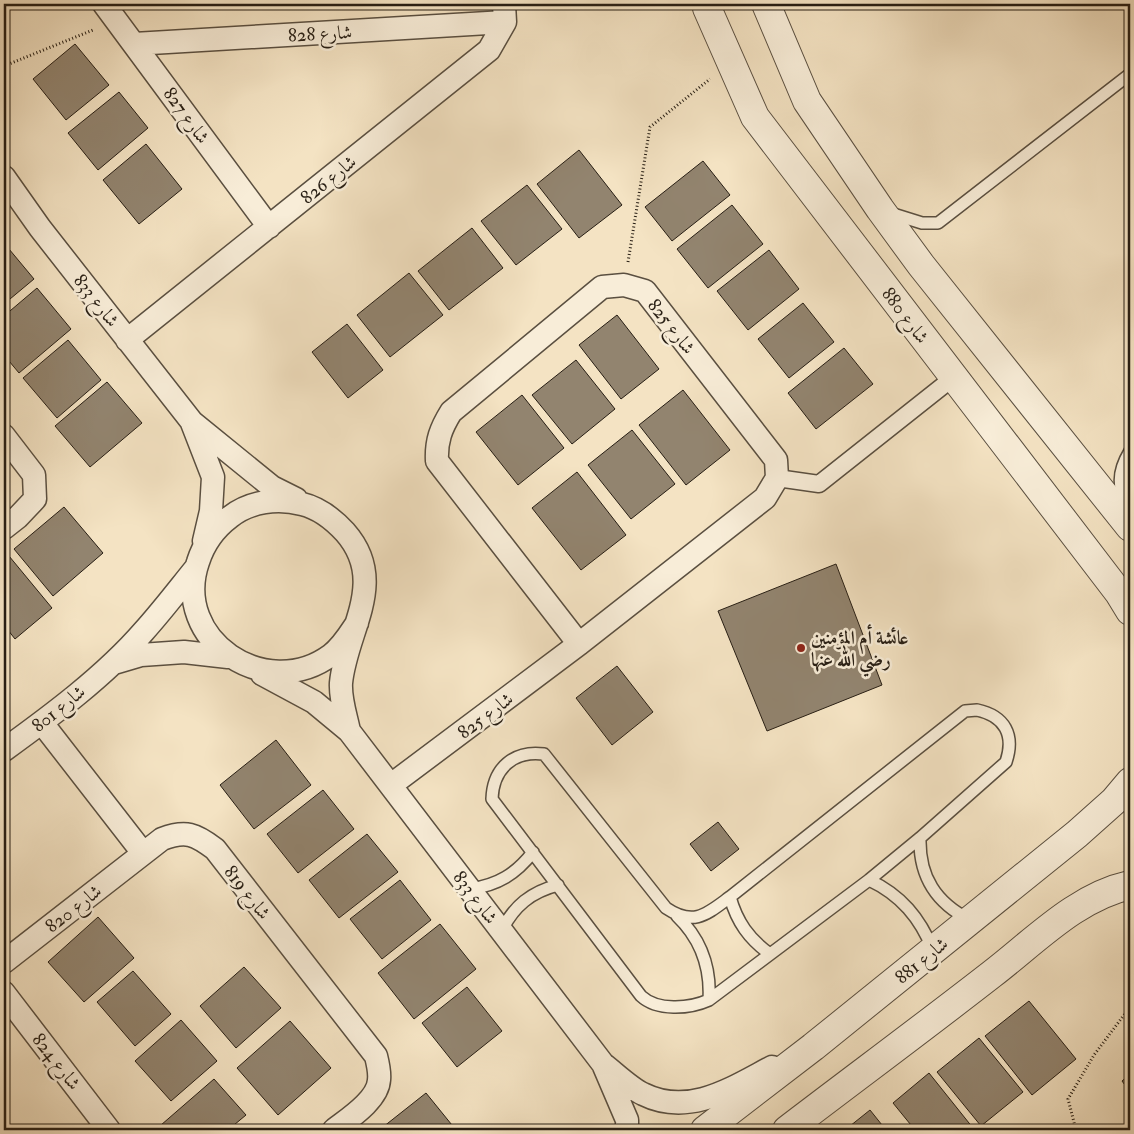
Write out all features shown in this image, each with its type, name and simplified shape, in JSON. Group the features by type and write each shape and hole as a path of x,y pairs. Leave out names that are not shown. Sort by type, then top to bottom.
{"street":[{"name":"شارع 880","path":"707,4 755,117 1119,594 1130,611"},
{"path":"766,4 807,101 880,209 921,265 1130,527"},
{"name":"شارع 827","path":"111,12 269,227"},
{"name":"شارع 828","path":"134,44 504,13"},
{"name":"شارع 826","path":"127,340 489,50 504,13"},
{"name":"شارع 833","path":"4,177 40,228 192,422 272,487 307,505"},
{"name":"شارع 825","path":"391,785 579,644 765,498 777,478 776,460 645,291 624,285 602,287 452,412 442,426 438,438 437,461 579,644"},
{"path":"777,478 819,484 954,377"},
{"name":"شارع 833","path":"192,422 213,477 211,511 198,560"},
{"path":"4,436 34,475 35,499 4,528"},
{"path":"276,501 292,501 307,505 323,512 350,537 364,570 363,606 357,624 346,641 331,655 313,666 294,672 273,673 253,669 228,657 214,643 203,627 196,608 193,589 198,560 209,537 219,525 245,508 260,503 276,501"},
{"name":"شارع 801","path":"4,750 42,723 111,664 143,632 198,560"},
{"name":"شارع 833","path":"349,731 341,684 357,624"},
{"name":"شارع 801","path":"111,664 141,654 184,652 228,657"},
{"name":"شارع 833","path":"253,669 314,702 349,731 603,1064 626,1120 627,1130"},
{"path":"42,723 142,854"},
{"name":"شارع 881","path":"704,1130 813,1046 1077,834 1114,801 1130,782"},
{"name":"شارع 819","path":"142,854 162,840 175,834 189,834 203,840 215,849 376,1056 380,1082 374,1093 362,1108 334,1130"},
{"name":"شارع 820","path":"4,962 142,854"},
{"path":"787,1130 993,973 1066,914 1099,895 1130,884"},
{"name":"شارع 824","path":"4,993 109,1130"},
{"name":"شارع 833","path":"603,1064 642,1094 670,1103 696,1102 732,1088 813,1046"}],"lane":[{"path":"880,209 922,223 938,223 1130,74"},
{"path":"1130,451 1122,466 1120,486 1130,519"},
{"path":"676,915 687,918 709,913 965,711 977,710 988,712 998,718 1005,728 1009,739 1010,751 1006,762 920,838 869,880 708,1000 701,1004 684,1006 655,1005 646,1000 492,799 495,779 507,763 524,754 544,754 666,908 676,915 694,934 705,958 710,986 708,1000"},
{"path":"920,838 922,865 933,890 956,913 970,920"},
{"path":"470,889 491,885 509,876 522,865 532,852"},
{"path":"869,880 882,886 905,903 917,917 933,950"},
{"path":"502,930 512,913 525,899 536,893 558,886"},
{"path":"730,897 737,917 748,936 770,954"}],"path":[{"path":"4,66 111,12"},
{"path":"624,285 650,127 731,61"},
{"path":"1076,1130 1068,1099 1094,1055 1130,1007"}],"building":[{"path":"75,44 109,85 66,120 33,79"},
{"path":"119,92 148,128 98,170 68,133"},
{"path":"146,144 182,189 139,224 103,180"},
{"path":"579,150 622,205 579,238 537,184"},
{"path":"703,161 730,195 672,241 645,207"},
{"path":"527,185 562,229 516,265 481,221"},
{"path":"732,205 763,244 708,288 677,249"},
{"path":"472,228 503,268 449,310 418,271"},
{"path":"4,243 34,279 4,304"},
{"path":"769,250 799,289 748,330 717,291"},
{"path":"409,273 443,315 390,357 357,315"},
{"path":"37,288 71,329 19,373 4,355 4,316"},
{"path":"803,303 834,342 789,378 758,339"},
{"path":"617,315 659,369 621,399 579,345"},
{"path":"347,324 383,370 348,398 312,352"},
{"path":"68,340 101,380 57,418 23,378"},
{"path":"844,348 873,384 816,429 788,393"},
{"path":"576,360 615,409 572,444 532,395"},
{"path":"107,382 142,423 90,467 55,426"},
{"path":"683,390 730,450 686,485 639,425"},
{"path":"522,395 564,448 518,485 476,432"},
{"path":"632,430 675,484 631,519 588,465"},
{"path":"577,472 626,535 581,570 532,508"},
{"path":"64,507 103,553 53,596 14,549"},
{"path":"9,556 52,608 15,639 4,625 4,560"},
{"name":"عائشة أم المؤمنين رضي الله عنها","path":"836,564 882,685 767,731 718,611"},
{"path":"617,666 653,712 612,745 576,698"},
{"path":"276,740 311,785 254,829 220,785"},
{"path":"323,790 354,829 298,873 267,834"},
{"path":"718,822 739,849 711,871 690,844"},
{"path":"367,834 398,872 339,918 309,880"},
{"path":"400,880 431,920 382,959 350,919"},
{"path":"98,917 134,958 84,1002 48,962"},
{"path":"440,924 476,969 414,1019 378,973"},
{"path":"244,967 281,1008 236,1048 200,1006"},
{"path":"133,971 171,1014 135,1046 97,1002"},
{"path":"467,987 502,1031 457,1067 422,1023"},
{"path":"1029,1001 1076,1059 1032,1095 985,1036"},
{"path":"181,1020 217,1061 171,1101 135,1061"},
{"path":"290,1021 331,1068 278,1115 237,1068"},
{"path":"979,1038 1023,1092 981,1126 937,1072"},
{"path":"929,1073 973,1128 970,1130 915,1130 893,1103"},
{"path":"1130,1074 1130,1092 1122,1081"},
{"path":"214,1079 246,1115 228,1130 166,1130 161,1125"},
{"path":"426,1093 456,1130 386,1130 383,1127"},
{"path":"870,1110 886,1130 845,1130"}],"place":[{"name":"عائشة أم المؤمنين رضي الله عنها","path":"801,648"}]}
